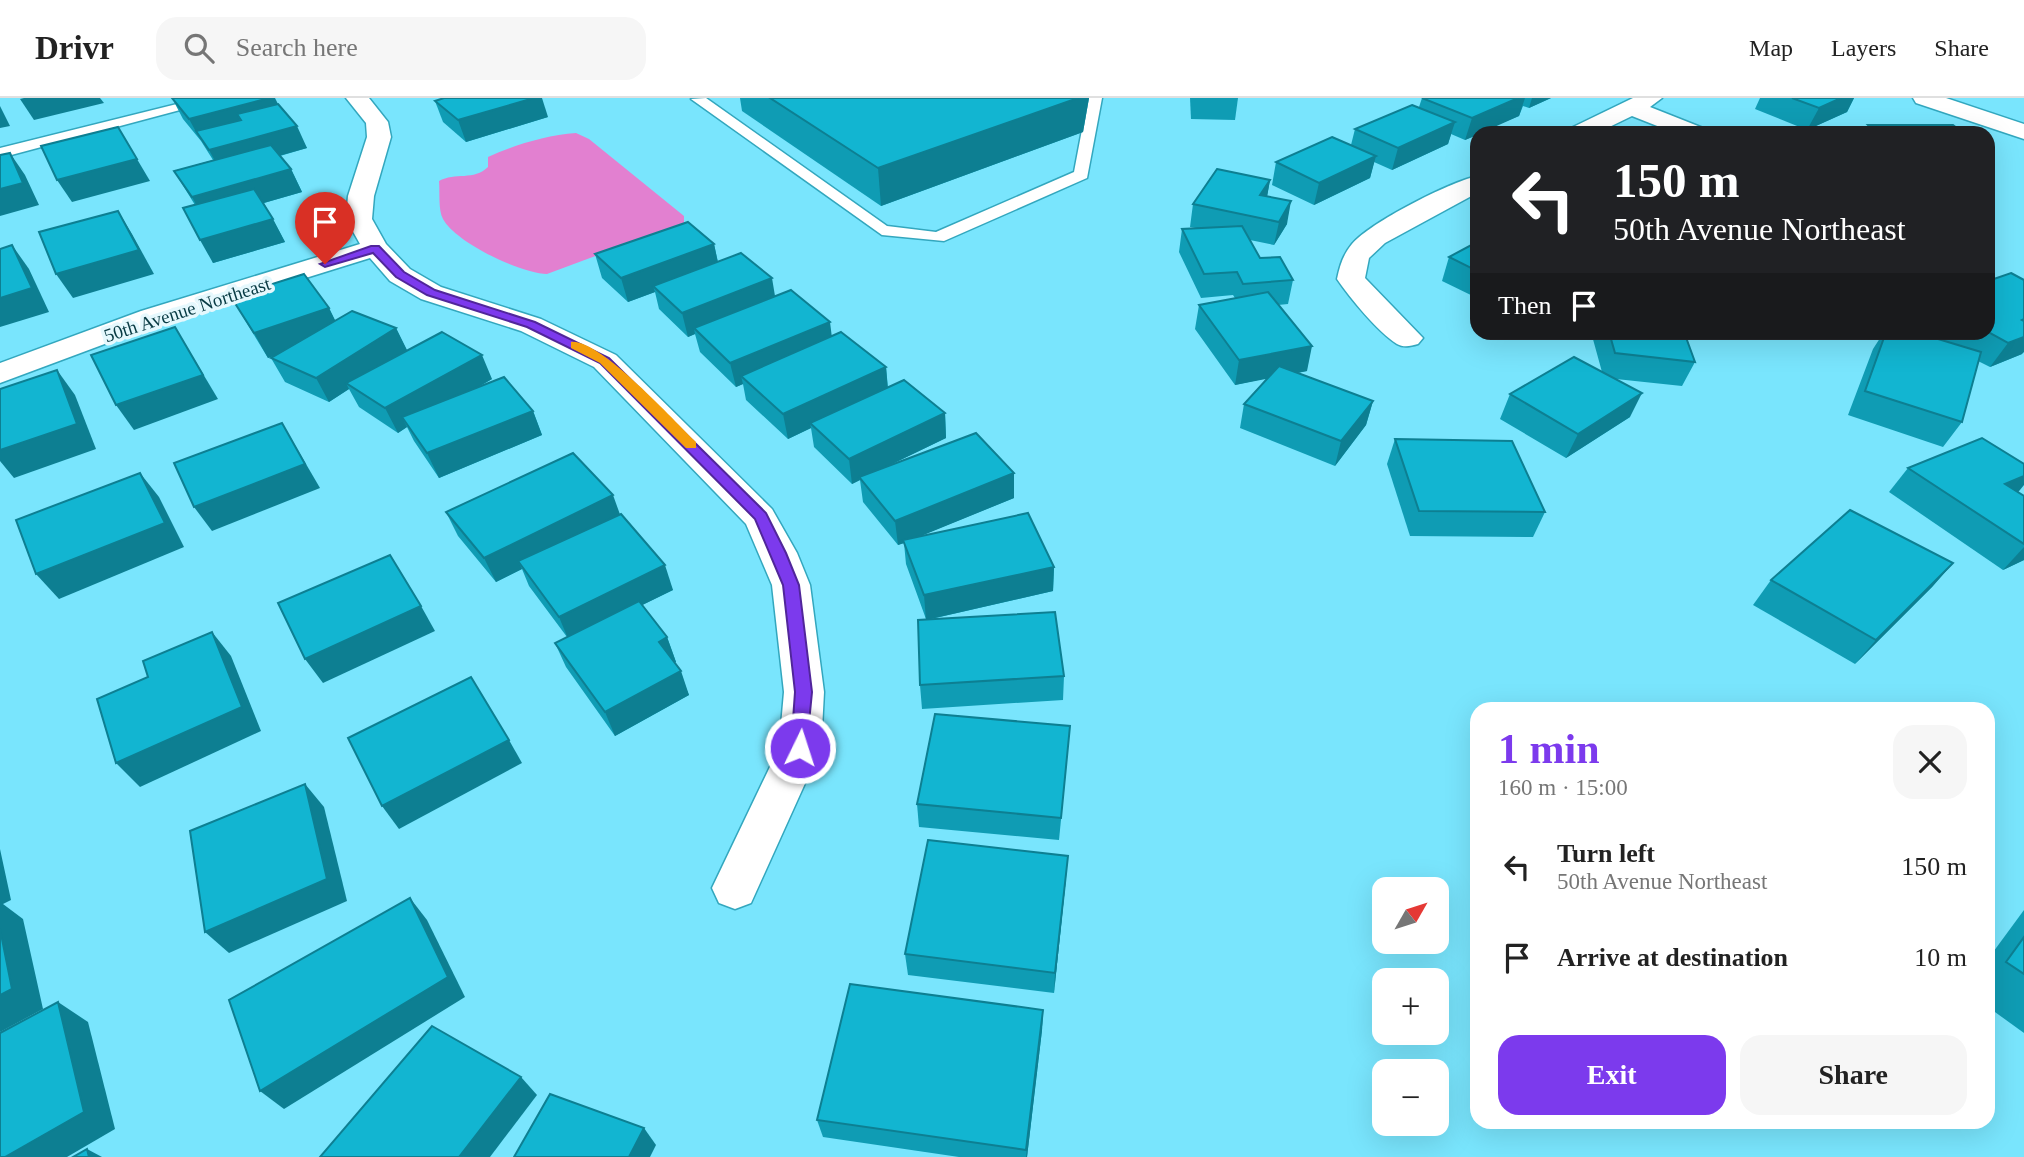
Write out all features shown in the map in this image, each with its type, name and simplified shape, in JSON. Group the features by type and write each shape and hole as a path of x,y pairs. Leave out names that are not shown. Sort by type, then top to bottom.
{"street":[{"path":"357,98 377,122 379,137 361,196 359,219 375,248 400,275 431,293 531,325 605,361 761,517 791,585 804,692 800,748 735,888"},
{"path":"1924,98 2024,132"},
{"path":"1592,126 1640,103 1682,126"},
{"path":"1408,338 1351,279 1357,256 1373,239 1470,187"},
{"name":"50th Avenue Northeast","path":"0,374 151,317 375,248"}],"lane":[{"path":"0,153 218,98"},
{"path":"698,99 882,230 938,237 1081,175 1096,98"}],"shaded area":[{"path":"576,133 589,139 684,216 684,223 547,274 522,269 491,256 461,238 443,219 439,181 477,174 488,167 488,157 509,148 542,138"}],"building":[{"path":"172,98 269,98 189,119"},
{"path":"444,98 534,98 458,120 435,101"},
{"path":"770,98 1078,98 878,168"},
{"path":"1422,98 1518,98 1472,118"},
{"path":"1792,98 1841,98 1819,108"},
{"path":"278,104 297,126 209,150 196,131 241,120 237,114"},
{"path":"1412,105 1455,122 1398,148 1355,129"},
{"path":"1868,125 1954,126 1869,126"},
{"path":"118,127 137,159 57,180 41,146"},
{"path":"1332,137 1376,156 1319,183 1276,162"},
{"path":"271,145 291,169 192,197 174,171"},
{"path":"10,153 23,183 0,189 0,155"},
{"path":"1217,169 1270,180 1260,195 1291,201 1279,222 1193,204"},
{"path":"254,189 273,219 200,240 183,208"},
{"path":"118,211 139,250 56,274 39,232"},
{"path":"688,222 714,244 621,278 595,254"},
{"path":"1242,226 1260,258 1280,257 1293,280 1243,284 1237,272 1204,274 1182,229"},
{"path":"12,245 32,288 0,298 0,249"},
{"path":"1470,246 1470,268 1449,257"},
{"path":"741,253 772,278 682,313 653,286"},
{"path":"2011,273 2024,280 2024,337 2008,343 1995,336 1995,279"},
{"path":"304,274 329,308 254,333 231,297"},
{"path":"791,290 830,322 730,363 694,328"},
{"path":"1268,292 1312,346 1239,360 1199,305"},
{"path":"352,311 396,328 316,378 271,358"},
{"path":"175,327 203,375 116,405 91,355"},
{"path":"442,332 482,355 385,408 346,383"},
{"path":"841,332 886,367 783,414 741,376"},
{"path":"1611,340 1687,340 1695,362 1615,353"},
{"path":"1883,340 1941,340 1981,352 1962,422 1865,391"},
{"path":"1574,357 1642,393 1578,434 1510,394"},
{"path":"1279,366 1373,401 1341,441 1244,404"},
{"path":"57,370 77,424 0,450 0,389"},
{"path":"504,377 533,411 427,453 402,417"},
{"path":"904,380 945,413 849,459 810,423"},
{"path":"282,423 305,464 194,507 174,463"},
{"path":"976,433 1014,473 895,521 859,477"},
{"path":"1982,438 2024,464 2024,476 2005,484 2024,496 2024,544 1908,468"},
{"path":"1395,439 1512,441 1545,512 1419,511"},
{"path":"573,453 613,495 484,558 446,512"},
{"path":"140,473 165,523 36,574 16,520"},
{"path":"1850,510 1953,563 1876,640 1771,580"},
{"path":"1028,513 1054,567 924,595 903,540"},
{"path":"621,514 665,565 559,617 518,561"},
{"path":"390,555 421,606 305,659 278,603"},
{"path":"639,601 667,637 659,642 681,671 605,712 555,643"},
{"path":"1055,612 1064,676 920,685 918,620"},
{"path":"212,632 242,707 116,763 97,699 148,677 143,661"},
{"path":"471,677 509,740 382,806 348,738"},
{"path":"935,714 1070,726 1061,818 917,804"},
{"path":"305,784 327,879 205,932 190,831"},
{"path":"928,840 1068,856 1055,973 905,954"},
{"path":"410,898 448,977 260,1091 229,1000"},
{"path":"0,929 12,989 0,995"},
{"path":"2024,937 2024,974 2006,962"},
{"path":"850,984 1043,1010 1026,1150 817,1120"},
{"path":"58,1002 84,1112 5,1157 0,1157 0,1033"},
{"path":"432,1026 521,1077 459,1157 320,1157"},
{"path":"550,1094 644,1128 629,1157 514,1157"},
{"path":"87,1149 89,1157 73,1157"}],"slow traffic":[{"path":"576,345 605,361 691,445"}],"route":[{"path":"325,264 375,248 400,275 431,293 531,325 605,361 663,415 761,517 779,553 791,585 804,692 800,748"}]}
